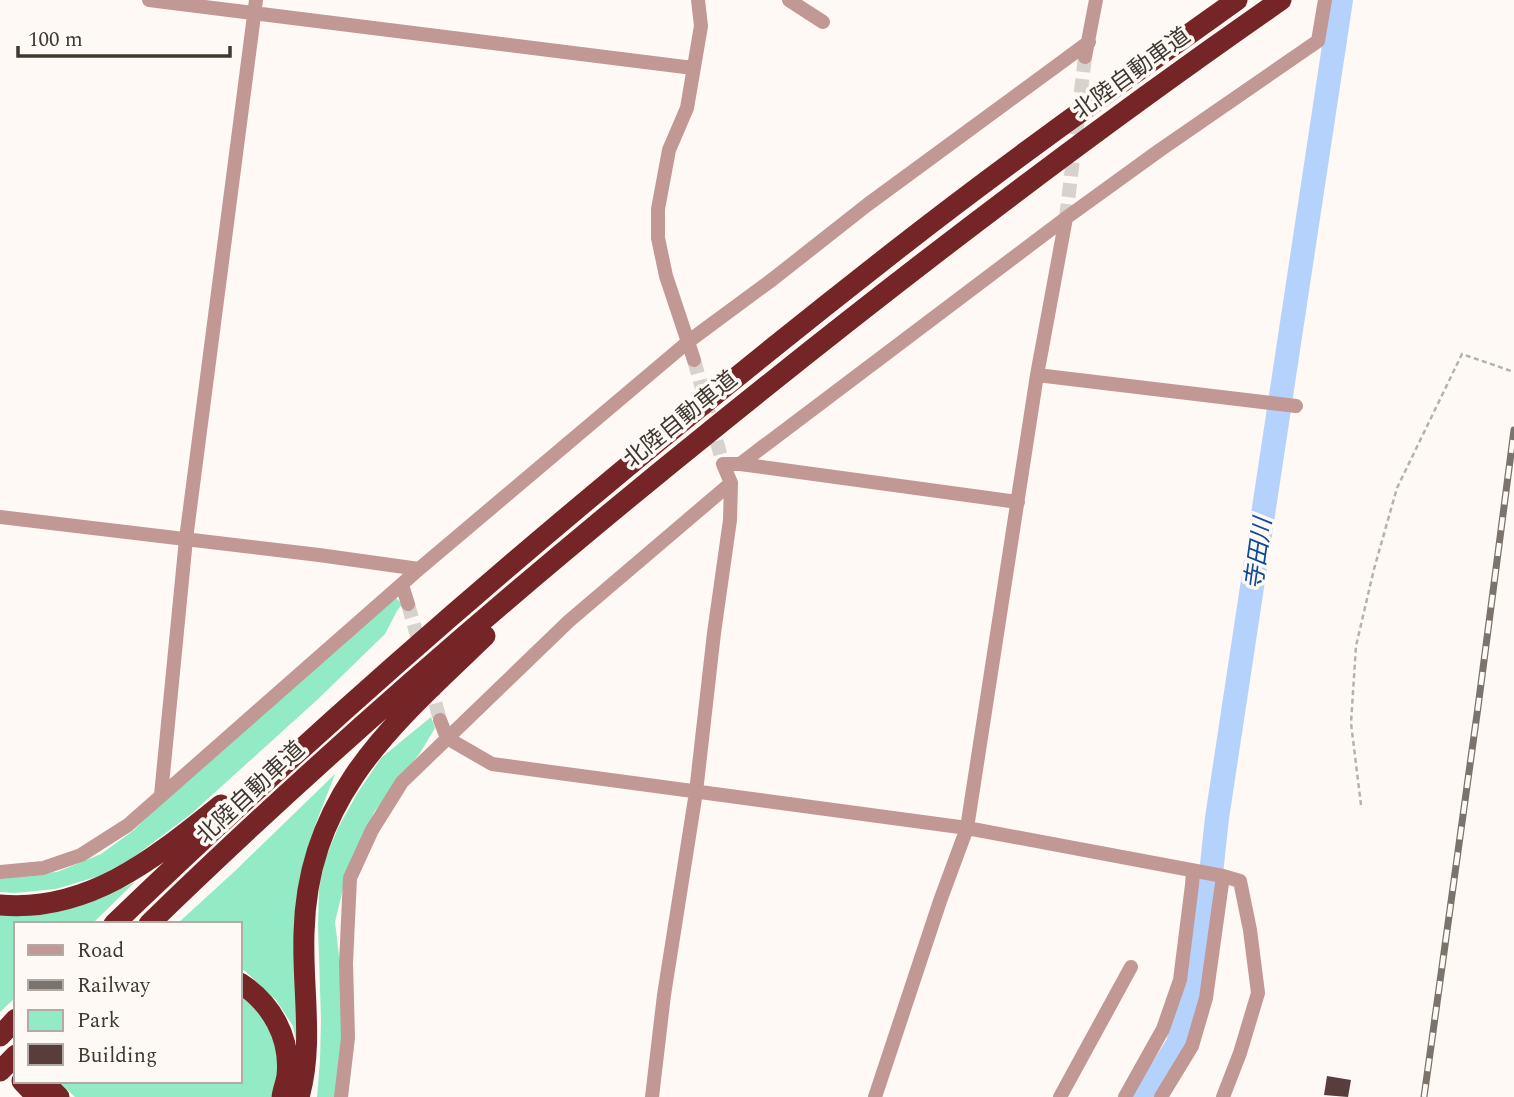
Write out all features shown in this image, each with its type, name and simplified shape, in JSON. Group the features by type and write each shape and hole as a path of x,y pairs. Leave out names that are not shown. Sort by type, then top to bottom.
{"highway":[{"name":"北陸自動車道","path":"116,922 363,692 621,470 897,249 1237,0"},
{"name":"北陸自動車道","path":"151,922 379,711 641,486 909,271 1175,74 1281,0"},
{"path":"299,1097 306,1063 303,937 308,887 323,834 348,782 364,760 421,697 641,486"},
{"path":"0,905 34,905 62,901 122,877 155,857 243,787 433,624 475,594"},
{"path":"242,985 253,992 269,1009 280,1029 286,1052 287,1075 282,1097"},
{"path":"14,1021 0,1036 14,1052"},
{"path":"0,1071 14,1056"},
{"path":"0,1059 14,1073"},
{"path":"0,1082 14,1068"},
{"path":"24,1083 37,1097"},
{"path":"45,1083 59,1097"}],"street":[{"path":"149,0 255,7 693,68"},
{"path":"694,360 666,275 658,238 658,209 669,150 687,108 701,26 698,0"},
{"path":"789,0 823,22"},
{"path":"1085,57 1096,0"},
{"path":"740,464 1066,218 1318,41 1325,0"},
{"path":"161,794 186,539 255,7"},
{"path":"0,872 43,869 81,855 128,825 419,569 689,341 1088,42"},
{"path":"875,1097 967,828 1037,376 1066,218"},
{"path":"1037,376 1296,406"},
{"path":"652,1097 664,995 696,792 730,520 731,483 723,464 740,464 1018,502"},
{"path":"341,1097 348,1038 346,964 350,878 372,830 402,782 569,621 731,483"},
{"path":"0,517 419,569"},
{"path":"402,585 408,604"},
{"path":"440,720 447,738 492,764 967,828 1240,881 1258,993 1241,1053 1223,1097"},
{"path":"1125,1097 1163,1029 1180,980 1193,871"},
{"path":"1161,1097 1192,1046 1206,998 1223,876"},
{"path":"1060,1097 1131,967"}],"path":[{"path":"1361,805 1351,723 1356,646 1397,488 1462,354 1514,372"}],"green space":[{"path":"394,596 402,604 385,634 317,700 191,814 131,859 99,876 56,889 0,892 0,875 57,872 101,854 134,830 174,791"},
{"path":"431,717 435,728 420,753 374,812 347,872 335,922 347,1022 337,1097 317,1097 321,1020 319,889 325,859 338,828 381,758"},
{"path":"335,774 313,831 300,889 299,1055 293,1026 276,1000 242,970 242,922 179,922"},
{"path":"135,882 94,922 14,922 14,999 0,1012 0,914 98,899"},
{"path":"242,994 264,1019 279,1051 280,1063 271,1097 75,1097 60,1083 242,1083"}],"building":[{"path":"1327,1076 1351,1080 1348,1097 1324,1095"}],"waterway":[{"name":"寺田川","path":"1144,1097 1178,1044 1200,948 1217,818 1341,0"}],"tunnel":[{"path":"1066,218 1085,57"},
{"path":"694,360 723,464"},
{"path":"408,604 421,650"},
{"path":"430,683 440,720"}],"railway":[{"path":"1424,1097 1514,430"}]}
